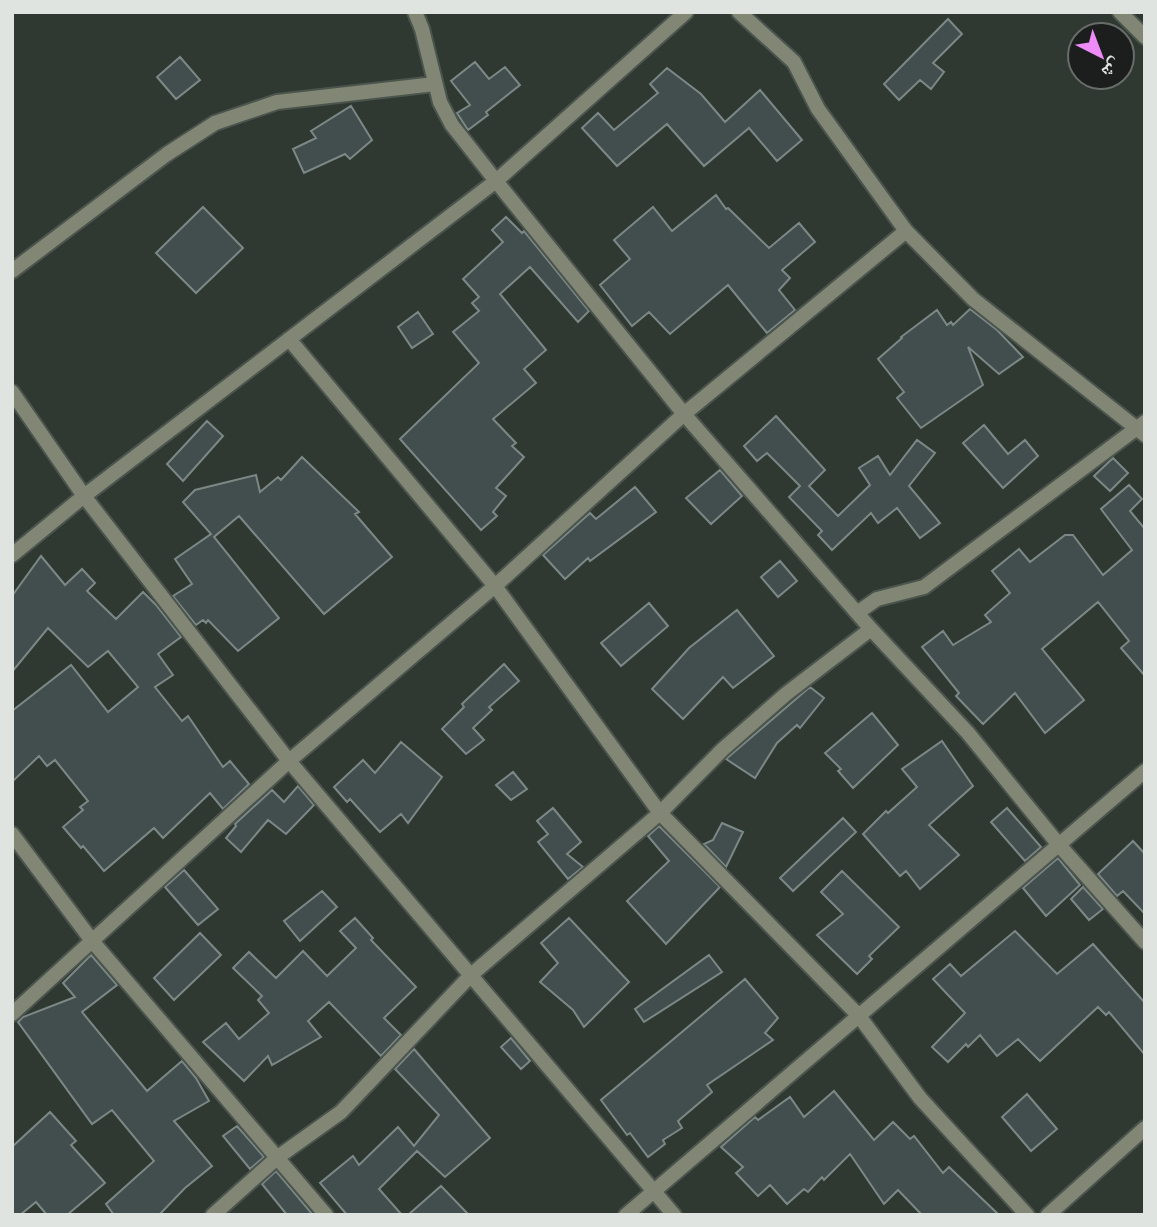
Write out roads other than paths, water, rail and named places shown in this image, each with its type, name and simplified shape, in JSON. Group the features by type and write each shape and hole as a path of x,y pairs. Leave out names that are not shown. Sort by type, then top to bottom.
{"street":[{"path":"415,12 422,29 440,102 452,125 684,414 871,629 968,733 1059,845 1145,942"},
{"path":"12,555 84,496 496,181 687,12"},
{"path":"739,12 794,62 818,109 906,231 973,299 1142,429 924,587 877,599 857,613"},
{"path":"1120,12 1145,37"},
{"path":"12,271 166,154 215,123 277,102 435,84"},
{"path":"12,1014 289,761 495,586 684,414 906,231"},
{"path":"289,339 495,586 660,813 859,1016 919,1098 1027,1215"},
{"path":"12,392 84,496 289,761 674,1215"},
{"path":"213,1215 278,1157 341,1112 471,975 660,813 722,750 786,694 871,629"},
{"path":"626,1215 1145,771"},
{"path":"12,834 93,942 326,1215"},
{"path":"1048,1215 1145,1128"}]}
